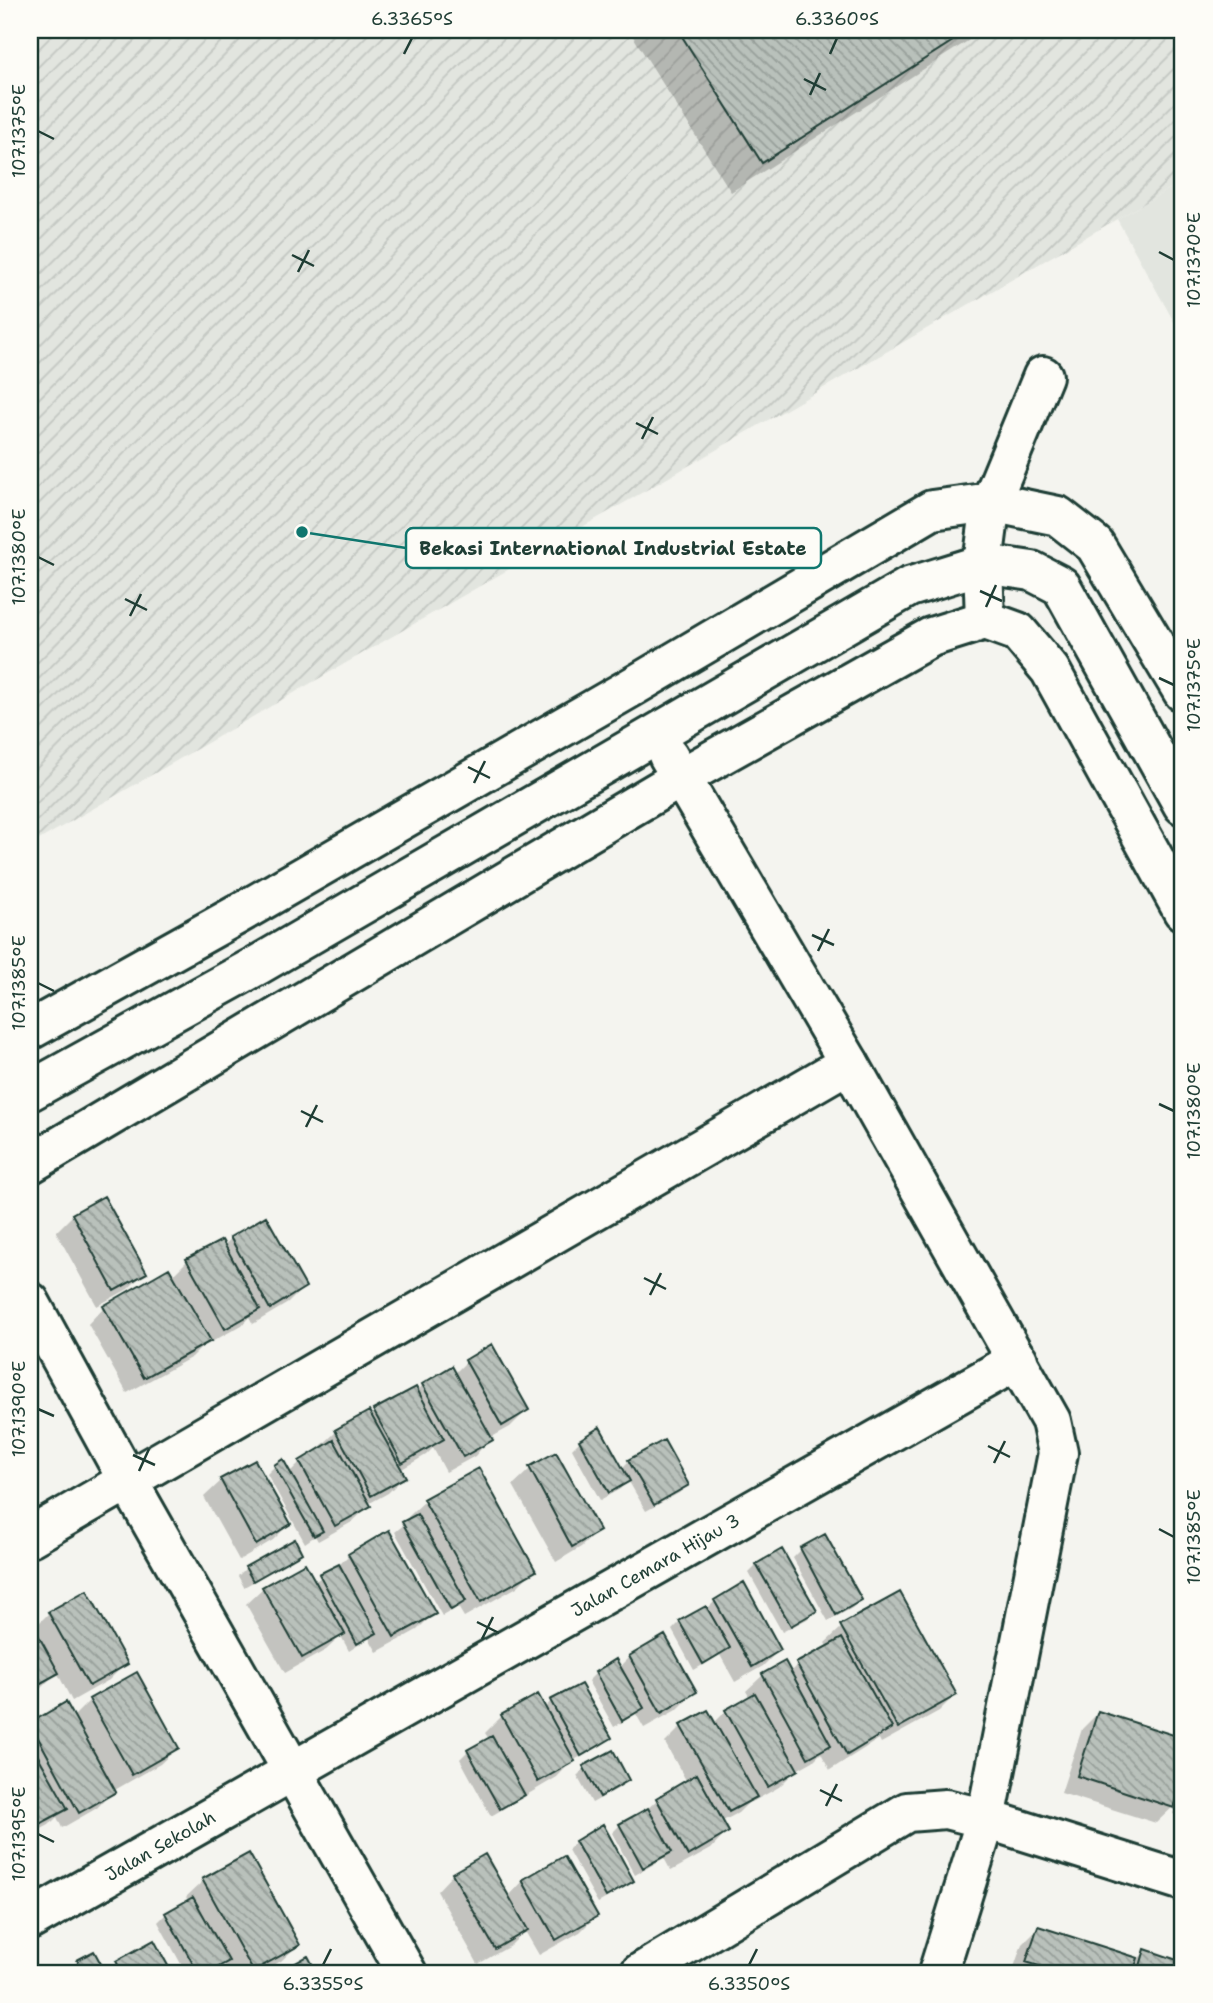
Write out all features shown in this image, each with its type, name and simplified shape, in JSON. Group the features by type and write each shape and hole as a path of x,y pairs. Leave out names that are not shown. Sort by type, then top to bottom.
{"street":[{"path":"985,620 983,564 991,502 1043,376"},
{"path":"30,1030 236,916 932,510 991,502 1058,516 1095,545 1183,692"},
{"path":"30,1091 258,965 909,587 983,564 1032,571 1061,586 1183,805"},
{"path":"30,1164 682,777 931,637 985,620 1018,632 1049,670 1183,912"},
{"path":"657,734 849,1063 1051,1420 1058,1453 986,1819 938,1973"},
{"path":"236,916 258,965"},
{"path":"30,1537 849,1063"},
{"path":"30,1302 128,1481 407,1973"},
{"name":"Jalan Cemara Hijau 3","path":"292,1771 1017,1360"},
{"name":"Jalan Sekolah","path":"30,1920 292,1771"},
{"path":"640,1973 907,1812 946,1809 986,1819 1183,1881"}],"shaded area":[{"path":"30,30 1183,30 1183,181 30,845"},
{"path":"1183,181 1183,338 1117,219"}],"building":[{"path":"678,30 970,30 762,163"},
{"path":"104,1196 147,1273 114,1291 72,1214"},
{"path":"266,1216 306,1287 270,1309 230,1237"},
{"path":"222,1240 260,1309 225,1329 186,1259"},
{"path":"169,1268 211,1341 144,1378 103,1306"},
{"path":"492,1344 529,1410 502,1426 465,1360"},
{"path":"452,1366 493,1440 463,1457 422,1384"},
{"path":"416,1387 444,1439 402,1463 373,1410"},
{"path":"369,1411 406,1477 371,1496 335,1430"},
{"path":"600,1427 630,1481 609,1493 579,1440"},
{"path":"334,1440 371,1506 335,1526 299,1461"},
{"path":"664,1440 689,1485 654,1505 628,1460"},
{"path":"556,1452 600,1531 572,1547 529,1467"},
{"path":"283,1459 323,1531 314,1536 274,1465"},
{"path":"255,1460 291,1524 256,1545 220,1479"},
{"path":"479,1468 536,1571 481,1602 423,1499"},
{"path":"417,1514 466,1601 451,1610 402,1522"},
{"path":"389,1530 436,1614 394,1637 348,1554"},
{"path":"825,1534 862,1600 836,1615 800,1548"},
{"path":"295,1539 302,1553 253,1581 245,1567"},
{"path":"782,1549 817,1611 791,1626 756,1564"},
{"path":"305,1563 345,1634 302,1658 262,1587"},
{"path":"339,1564 377,1633 357,1644 319,1574"},
{"path":"744,1582 781,1650 752,1667 714,1600"},
{"path":"87,1590 128,1664 89,1686 48,1612"},
{"path":"900,1592 957,1695 898,1728 840,1625"},
{"path":"706,1606 730,1648 703,1664 679,1621"},
{"path":"30,1623 59,1673 30,1689"},
{"path":"665,1635 697,1692 661,1713 629,1656"},
{"path":"842,1638 892,1728 847,1755 796,1663"},
{"path":"616,1659 644,1708 622,1721 595,1672"},
{"path":"785,1661 831,1745 808,1758 762,1674"},
{"path":"137,1672 179,1748 132,1775 89,1699"},
{"path":"581,1684 612,1738 581,1756 550,1700"},
{"path":"755,1693 798,1770 768,1787 725,1710"},
{"path":"538,1694 575,1761 538,1782 501,1715"},
{"path":"66,1702 116,1792 79,1813 30,1723"},
{"path":"708,1710 757,1797 729,1812 680,1725"},
{"path":"1098,1711 1183,1738 1183,1780 1174,1808 1077,1776"},
{"path":"492,1736 525,1795 500,1809 467,1750"},
{"path":"30,1742 68,1809 32,1828 30,1823"},
{"path":"613,1750 629,1780 600,1797 583,1766"},
{"path":"697,1774 729,1832 688,1856 656,1798"},
{"path":"648,1808 672,1852 643,1868 619,1824"},
{"path":"603,1824 634,1881 606,1897 575,1841"},
{"path":"249,1853 300,1945 253,1971 202,1879"},
{"path":"485,1854 528,1930 495,1949 452,1873"},
{"path":"564,1856 598,1916 556,1940 522,1880"},
{"path":"193,1897 229,1961 208,1973 198,1973 165,1913"},
{"path":"1038,1926 1138,1958 1133,1973 1062,1973 1026,1962"},
{"path":"154,1940 172,1973 122,1973 116,1961"},
{"path":"1145,1949 1183,1962 1183,1973 1138,1973"},
{"path":"94,1951 106,1973 85,1973 77,1960"},
{"path":"308,1956 317,1973 278,1973"}],"place":[{"name":"Bekasi International Industrial Estate","path":"302,532"}]}
